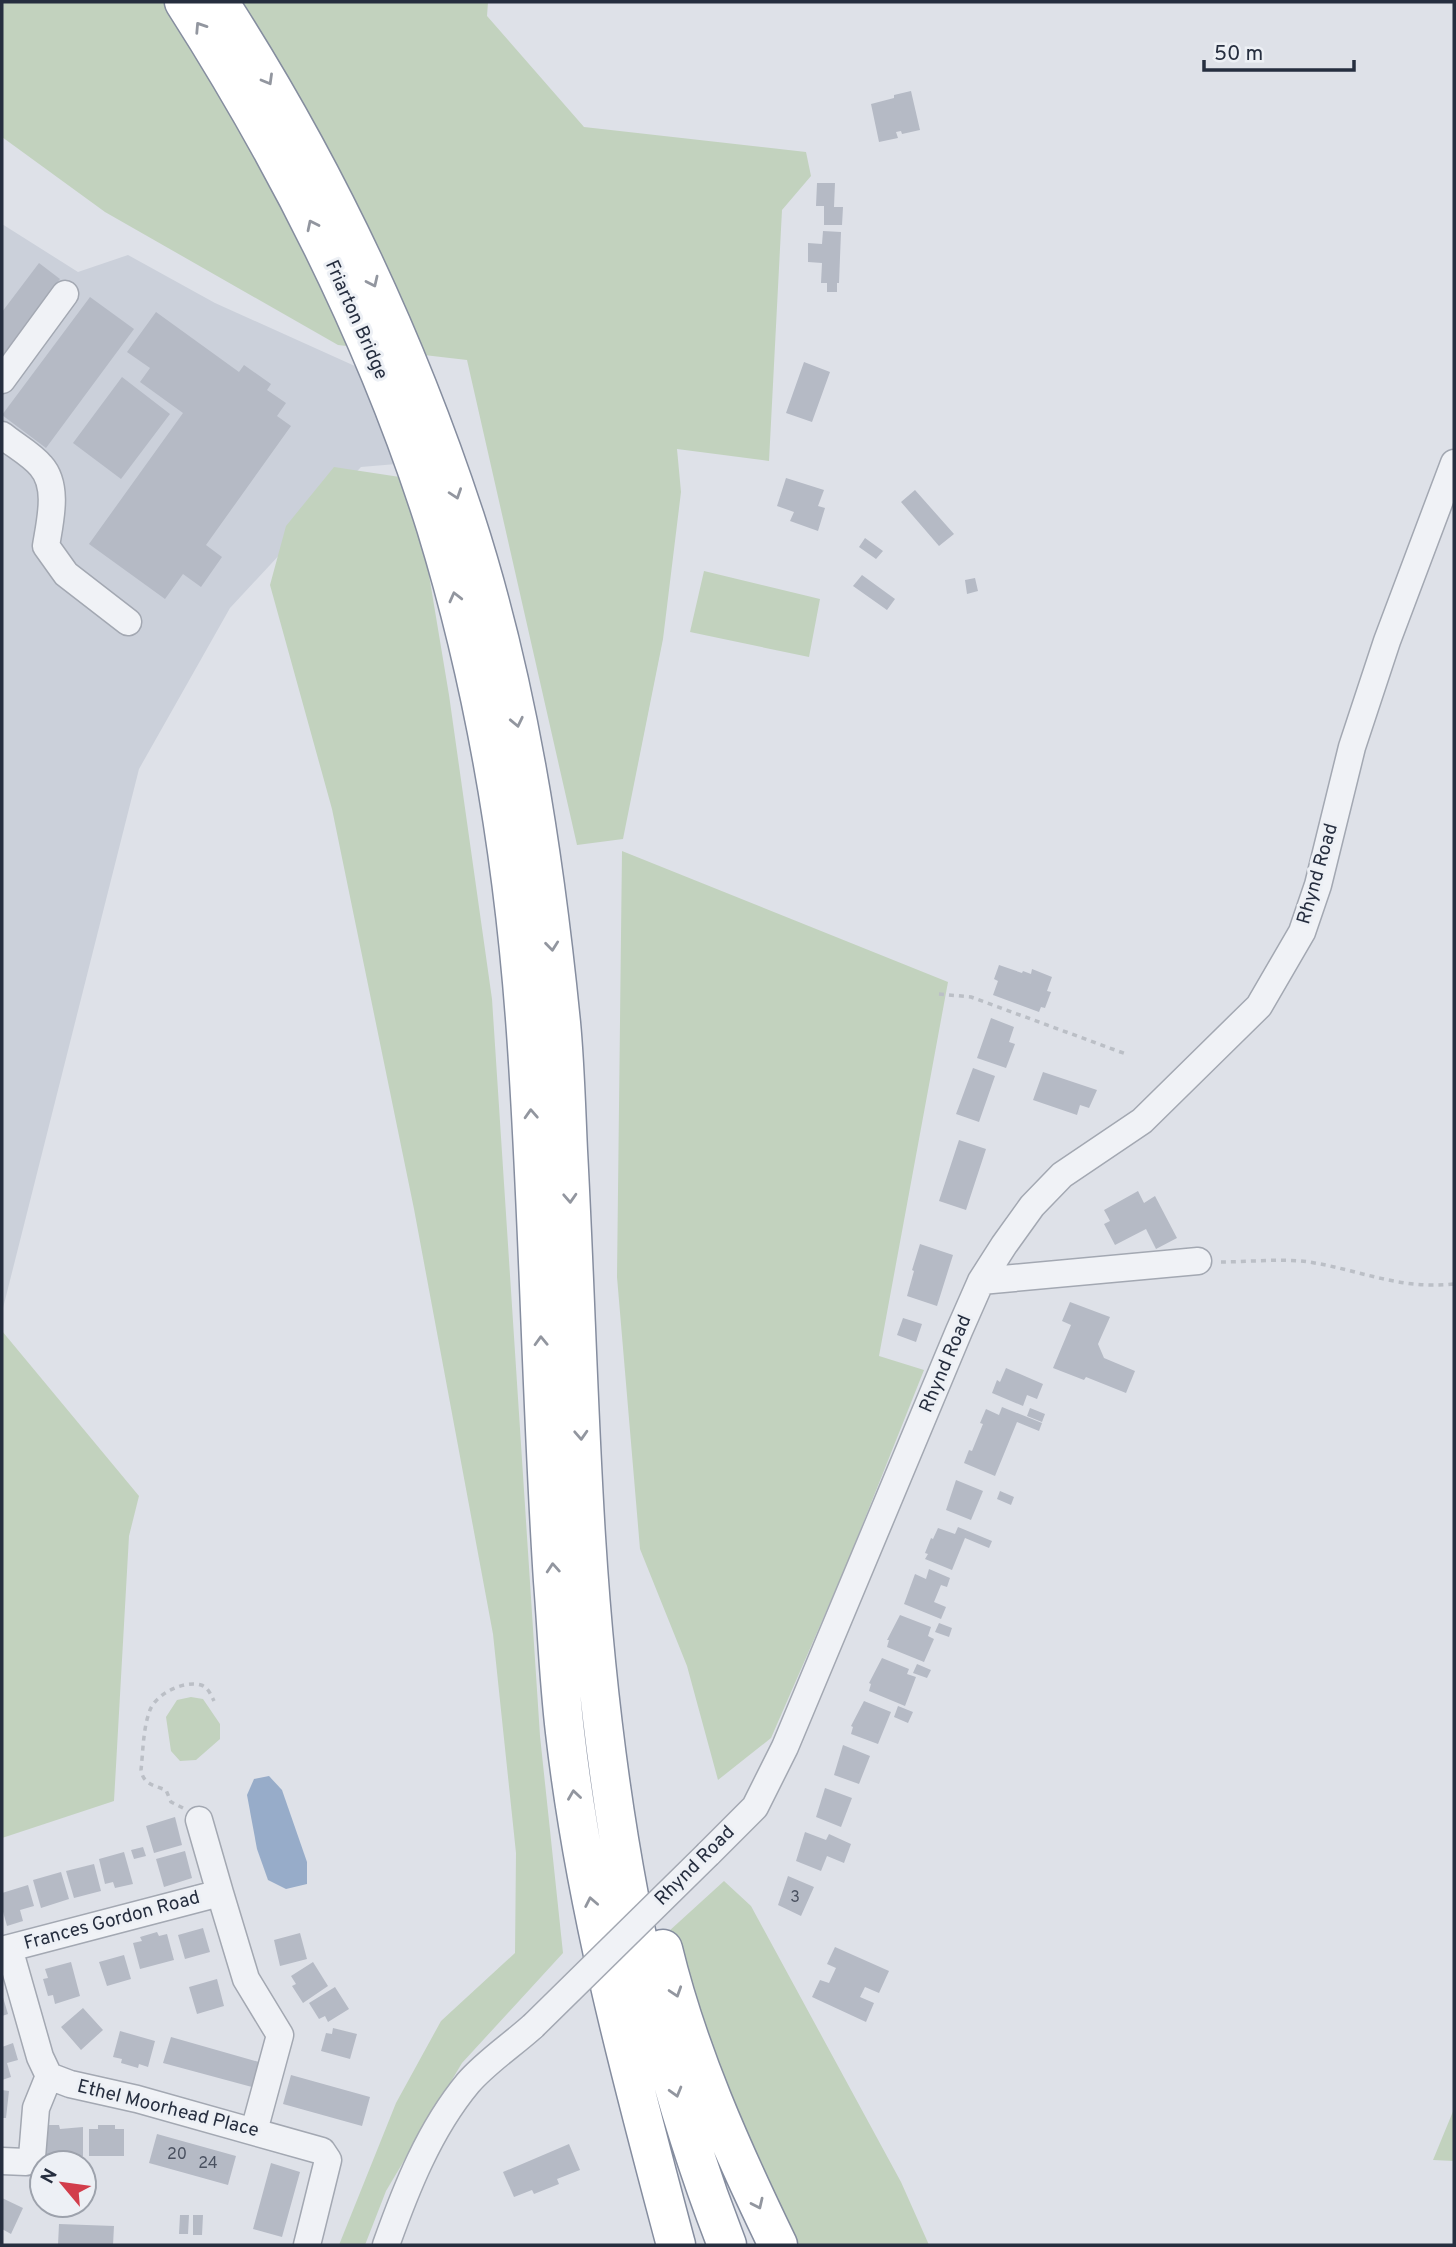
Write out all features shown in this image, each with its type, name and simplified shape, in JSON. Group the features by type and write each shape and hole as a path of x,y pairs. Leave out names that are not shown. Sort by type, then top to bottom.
{"highway":[{"name":"Friarton Bridge","path":"184,2 229,73 294,190 343,287 377,366 487,659"},
{"name":"Friarton Bridge","path":"219,2 307,147 345,221 399,340 465,520 487,659"},
{"path":"487,659 518,726 546,887 561,1029 584,1498 594,1640 610,1784 641,1960 676,2094 727,2245"},
{"path":"487,659 482,706 513,898 526,1028 547,1488 565,1731 583,1862 608,1984 676,2245"},
{"path":"594,1640 665,1959 691,2042 726,2132 778,2245"},
{"path":"634,2087 687,2245"}],"street":[{"path":"2,380 65,294"},
{"path":"2,435 41,466 51,482 51,516 46,546 66,574 128,622"},
{"name":"Rhynd Road","path":"386,2245 404,2193 438,2127 469,2082 533,2026 755,1807 785,1747 981,1281 1004,1245 1032,1206 1062,1175 1142,1121 1259,1006 1302,933 1318,885 1356,733 1387,641 1454,463"},
{"path":"981,1281 1198,1261"},
{"path":"199,1820 220,1893"},
{"name":"Frances Gordon Road","path":"5,1949 220,1893 246,1979 280,2035 254,2131"},
{"path":"2,2161 26,2162 32,2157 36,2108 49,2076 40,2057 5,1949"},
{"name":"Ethel Moorhead Place","path":"49,2076 70,2084 322,2151 328,2160 307,2245"}],"path":[{"path":"939,994 971,997 1126,1054"},
{"path":"1198,1261 1308,1262 1378,1279 1429,1287 1454,1284"},
{"path":"199,1820 171,1802 166,1790 149,1784 142,1777 141,1770 149,1712 163,1695 182,1685 200,1684 207,1689 214,1701"}],"shaded area":[{"path":"2,224 78,272 128,255 215,303 397,385 408,463 361,467 230,608 139,769 2,1312"}],"green space":[{"path":"2,2 488,2 487,16 584,127 806,152 811,176 782,210 769,461 677,449 681,492 663,639 623,839 577,845 467,360 338,345 105,212 2,137"},
{"path":"334,467 413,479 449,695 492,999 540,1736 563,1953 462,2063 386,2191 365,2245 339,2245 396,2103 441,2021 515,1953 516,1853 493,1634 414,1209 332,809 270,585 286,526"},
{"path":"704,571 820,599 809,657 690,632"},
{"path":"622,851 948,982 879,1356 924,1370 846,1566 771,1738 718,1780 687,1666 640,1549 617,1277"},
{"path":"2,1331 139,1496 129,1536 114,1801 2,1838"},
{"path":"191,1697 203,1699 220,1724 220,1739 196,1760 180,1761 171,1751 166,1717 177,1700"},
{"path":"724,1881 751,1906 901,2182 929,2245 799,2245 758,2175 668,1932"},
{"path":"1454,2109 1454,2161 1433,2160"}],"water":[{"path":"269,1776 282,1790 307,1862 307,1884 286,1889 268,1880 257,1849 247,1795 254,1779"}],"building":[{"path":"911,91 920,130 902,134 901,131 896,132 898,138 879,142 871,104"},
{"path":"817,183 835,183 834,207 843,207 842,225 824,225 824,206 816,206"},
{"path":"823,231 841,232 837,292 827,292 827,283 821,283 822,263 808,262 808,243 822,244"},
{"path":"39,263 60,279 2,356 2,312"},
{"path":"90,297 134,329 46,448 2,415"},
{"path":"156,312 239,372 244,365 271,384 267,390 286,403 277,416 291,426 206,545 222,557 201,587 183,574 165,599 89,544 183,413 140,382 150,368 127,352"},
{"path":"804,362 830,372 812,422 786,413"},
{"path":"122,377 170,414 121,479 73,443"},
{"path":"786,478 824,490 818,506 825,508 818,531 790,521 794,512 777,506"},
{"path":"915,490 954,534 939,546 901,502"},
{"path":"865,538 883,551 876,559 859,547"},
{"path":"862,575 895,599 887,610 853,586"},
{"path":"975,578 978,591 967,594 965,580"},
{"path":"999,965 1022,973 1031,974 1032,969 1052,977 1047,991 1051,992 1045,1008 1041,1007 1039,1012 993,995 998,981 994,979"},
{"path":"991,1018 1014,1027 1009,1042 1015,1044 1006,1068 977,1058"},
{"path":"973,1068 995,1076 979,1122 956,1114"},
{"path":"1043,1072 1097,1090 1089,1108 1080,1105 1077,1115 1033,1100"},
{"path":"959,1140 986,1149 966,1210 939,1201"},
{"path":"1138,1191 1144,1203 1155,1196 1177,1238 1156,1249 1146,1229 1115,1245 1104,1224 1110,1221 1104,1210"},
{"path":"920,1244 953,1255 937,1306 907,1296"},
{"path":"1070,1302 1110,1317 1098,1344 1104,1358 1135,1371 1126,1393 1086,1377 1084,1380 1053,1368 1071,1325 1062,1321"},
{"path":"903,1318 922,1324 916,1342 897,1335"},
{"path":"1006,1368 1043,1384 1037,1399 1027,1395 1023,1406 992,1393"},
{"path":"1002,1407 1042,1423 1039,1431 1017,1422 995,1476 964,1463 983,1424 980,1423 986,1409 999,1415"},
{"path":"1030,1408 1045,1414 1042,1422 1027,1416"},
{"path":"956,1480 983,1491 971,1520 946,1510"},
{"path":"1000,1491 1014,1497 1011,1505 997,1499"},
{"path":"958,1527 992,1541 989,1548 965,1538 952,1570 925,1559 931,1538 933,1539 938,1528 955,1534"},
{"path":"929,1569 950,1578 947,1587 941,1585 934,1602 946,1607 941,1619 904,1604 915,1574 926,1579"},
{"path":"900,1615 931,1627 928,1636 934,1639 924,1662 887,1647 887,1640"},
{"path":"939,1623 952,1628 949,1637 935,1632"},
{"path":"882,1658 909,1669 907,1674 916,1677 905,1706 869,1691 869,1683"},
{"path":"917,1664 931,1670 927,1678 913,1673"},
{"path":"864,1701 891,1712 878,1744 851,1734 851,1726"},
{"path":"898,1706 913,1712 908,1723 894,1717"},
{"path":"843,1745 870,1756 859,1784 834,1775"},
{"path":"825,1788 852,1798 841,1827 816,1817"},
{"path":"175,1817 182,1845 154,1853 146,1826"},
{"path":"805,1832 826,1840 829,1834 851,1844 844,1863 827,1856 821,1871 796,1861"},
{"path":"143,1847 146,1856 134,1859 131,1850"},
{"path":"185,1851 192,1878 164,1887 156,1859"},
{"path":"124,1852 133,1884 115,1888 113,1882 105,1884 99,1859"},
{"path":"94,1864 101,1891 74,1898 66,1871"},
{"path":"61,1872 69,1899 41,1908 33,1880"},
{"path":"788,1876 814,1887 801,1916 778,1905"},
{"path":"28,1885 34,1906 20,1910 23,1921 7,1926 2,1908 2,1893"},
{"path":"203,1928 210,1952 185,1959 178,1935"},
{"path":"157,1932 159,1936 167,1934 174,1960 140,1969 133,1943 142,1941 140,1937"},
{"path":"300,1933 307,1959 280,1966 274,1940"},
{"path":"835,1947 889,1971 879,1993 865,1987 860,1997 874,2003 866,2022 812,1997 820,1980 829,1983 836,1968 827,1964"},
{"path":"124,1955 131,1979 107,1986 99,1962"},
{"path":"71,1962 80,1996 55,2004 53,1995 48,1996 43,1979 48,1978 45,1969"},
{"path":"313,1962 328,1986 303,2003 292,1986 296,1984 291,1976"},
{"path":"217,1979 224,2006 197,2014 189,1987"},
{"path":"335,1987 349,2009 328,2022 325,2016 319,2019 309,2003"},
{"path":"2,1994 8,2014 2,2016"},
{"path":"83,2008 103,2030 81,2050 61,2027"},
{"path":"333,2028 357,2034 350,2059 321,2051 326,2033 332,2034"},
{"path":"120,2031 155,2041 148,2067 139,2064 138,2068 121,2063 122,2059 113,2057"},
{"path":"171,2037 259,2062 252,2087 163,2063"},
{"path":"13,2043 18,2060 7,2063 11,2077 2,2080 2,2047"},
{"path":"291,2075 370,2097 362,2126 283,2104"},
{"path":"2,2090 9,2091 6,2118 2,2118"},
{"path":"45,2125 59,2125 60,2129 83,2127 83,2149 45,2149"},
{"path":"98,2125 115,2125 115,2129 124,2129 124,2156 98,2156 98,2149 89,2149 89,2129 98,2129"},
{"path":"157,2134 236,2156 228,2185 149,2163"},
{"path":"569,2144 580,2170 557,2179 559,2184 534,2194 532,2190 514,2197 503,2172"},
{"path":"271,2163 300,2172 282,2237 253,2229"},
{"path":"2,2198 23,2208 11,2234 2,2229"},
{"path":"180,2215 189,2215 188,2234 179,2234"},
{"path":"193,2215 203,2215 202,2235 193,2235"},
{"path":"59,2224 114,2226 113,2245 58,2245"}]}
